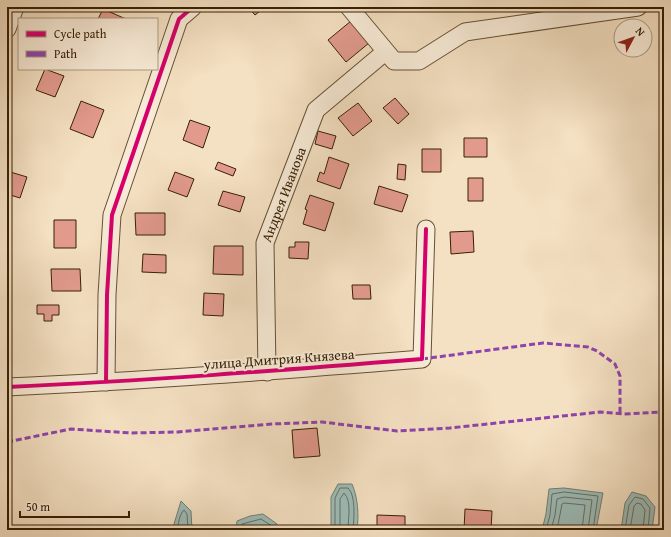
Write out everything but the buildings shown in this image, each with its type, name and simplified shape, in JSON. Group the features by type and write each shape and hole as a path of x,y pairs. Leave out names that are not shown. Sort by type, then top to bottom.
{"street":[{"path":"7,29 15,7"},
{"path":"106,382 107,296 112,215 179,19 193,7"},
{"path":"350,7 390,56 419,61 466,32 594,10 638,7"},
{"name":"Андрея Иванова","path":"266,372 265,243 316,110 390,56"},
{"name":"улица Дмитрия Князева","path":"7,387 266,372 422,359 426,229"}],"water":[{"path":"338,484 352,484 358,507 357,530 331,530 331,497"},
{"path":"564,488 603,493 596,530 542,530 546,514 549,489"},
{"path":"632,492 646,496 655,507 652,530 621,530 625,503"},
{"path":"181,501 191,511 192,530 174,530 174,524"},
{"path":"263,514 277,524 277,530 236,530 237,521 250,516"}],"marked path":[{"path":"422,359 543,343 588,347 597,351 615,364 620,376 620,414"},
{"path":"7,442 71,429 131,433 178,432 272,424 322,422 397,431 450,428 600,412 624,414 664,412"}],"cycle path":[{"path":"106,382 107,295 112,215 179,19 193,7"},
{"path":"7,387 163,378 422,359 426,229"}]}
